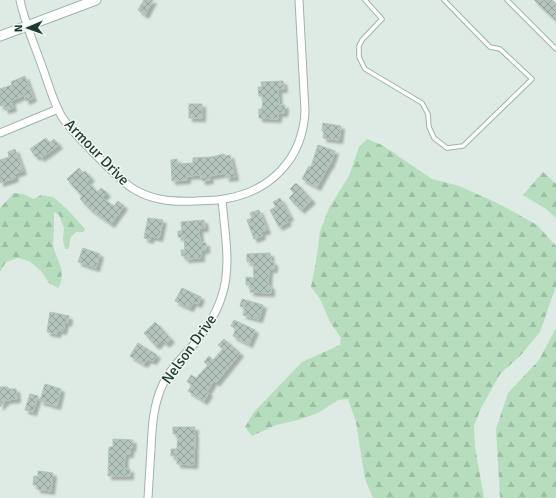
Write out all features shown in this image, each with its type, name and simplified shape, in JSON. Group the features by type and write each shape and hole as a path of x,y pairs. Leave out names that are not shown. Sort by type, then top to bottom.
{"street":[{"name":"Armour Drive","path":"20,0 58,109 66,123 120,179 149,196 169,201 222,200 249,192 275,177 287,164 299,142 303,128 304,112 299,0"},
{"path":"0,36 96,0"},
{"path":"0,133 58,109"},
{"name":"Nelson Drive","path":"148,498 153,424 159,393 163,383 175,364 198,339 212,320 224,292 228,263 222,200"}],"lane":[{"path":"365,0 382,19 362,40 359,46 359,57 365,69 422,103 428,114 429,127 434,138 447,148 463,146 532,79 500,49 490,47 444,0"},
{"path":"507,0 556,49"}],"green space":[{"path":"367,139 382,145 432,179 459,186 503,206 537,225 556,246 556,286 540,332 520,356 500,374 481,408 474,426 475,447 484,498 373,498 365,479 356,422 348,399 338,400 318,413 298,420 276,425 252,436 245,427 254,412 302,362 340,345 341,338 330,322 320,299 311,287 320,232 329,208 349,176 359,147"},
{"path":"543,172 556,184 556,218 546,209 523,195"},
{"path":"14,193 23,194 34,199 41,195 53,197 67,209 85,229 83,232 76,232 71,237 68,249 65,249 63,240 64,228 59,215 54,212 53,246 62,271 61,283 58,288 49,283 41,271 29,261 18,258 6,262 0,272 0,208"},
{"path":"556,328 556,498 500,498 496,429 508,393 539,360"}],"building":[{"path":"144,0 153,0 145,15 138,10"},
{"path":"534,0 552,0 556,4 556,21"},
{"path":"25,76 33,98 26,101 24,95 11,101 13,108 5,110 4,105 0,106 0,89 12,85 11,82"},
{"path":"283,81 284,89 278,89 279,105 285,105 284,113 278,113 278,119 259,118 259,109 262,109 263,96 259,96 258,87 262,87 261,82"},
{"path":"189,104 202,104 202,118 189,118"},
{"path":"323,123 341,126 339,140 323,138"},
{"path":"46,138 50,143 54,139 59,145 41,158 39,155 36,157 30,149"},
{"path":"318,145 335,151 330,165 317,187 302,179 309,166 311,167"},
{"path":"15,149 23,171 14,174 15,178 0,183 0,160 9,157 8,152"},
{"path":"224,154 225,156 230,155 235,177 226,178 226,173 209,176 210,180 202,181 201,175 187,176 187,180 172,181 171,160 177,159 177,164 193,163 193,158 212,157"},
{"path":"79,168 83,173 85,171 91,178 87,181 97,192 101,188 107,193 102,198 114,206 118,201 124,206 111,224 90,209 80,199 82,196 67,179"},
{"path":"296,183 312,200 301,210 289,198 294,193 290,189"},
{"path":"280,198 290,217 286,219 288,222 279,227 270,210 276,207 273,202"},
{"path":"259,210 267,230 261,232 262,236 254,239 247,220 252,218 250,213"},
{"path":"148,218 163,220 159,238 151,236 150,240 144,238"},
{"path":"204,220 205,228 199,228 200,243 206,243 206,250 201,250 201,258 185,259 185,256 182,256 181,250 185,250 184,237 178,237 178,231 182,231 181,222"},
{"path":"83,248 100,254 96,268 78,262"},
{"path":"270,253 271,262 274,262 274,269 269,269 268,285 271,286 271,293 250,292 251,285 246,285 246,277 254,278 253,262 247,262 247,254"},
{"path":"182,288 201,297 198,304 193,302 190,308 175,301"},
{"path":"242,299 263,305 259,319 243,315 245,308 240,306"},
{"path":"50,312 69,316 68,323 65,322 63,331 58,330 57,334 47,332"},
{"path":"234,320 255,330 249,344 233,336 236,329 231,326"},
{"path":"155,322 171,339 166,344 162,340 156,346 144,333"},
{"path":"224,339 240,353 216,383 214,380 204,401 188,391 192,385 187,382 191,375 196,378 208,365 204,362 209,356 213,360 223,349 218,345"},
{"path":"138,343 157,355 153,361 148,359 144,364 130,356"},
{"path":"45,384 61,389 57,406 40,401"},
{"path":"0,387 16,389 17,399 6,400 0,407"},
{"path":"30,394 38,396 33,412 25,410"},
{"path":"173,427 195,427 194,465 177,464 177,456 171,456 171,449 177,449 178,434 173,434"},
{"path":"113,439 133,440 132,448 130,448 130,454 125,454 124,469 130,469 130,476 108,476 109,447 113,447"},
{"path":"38,471 53,473 51,491 37,489 37,485 33,485 34,476 38,477"}]}
